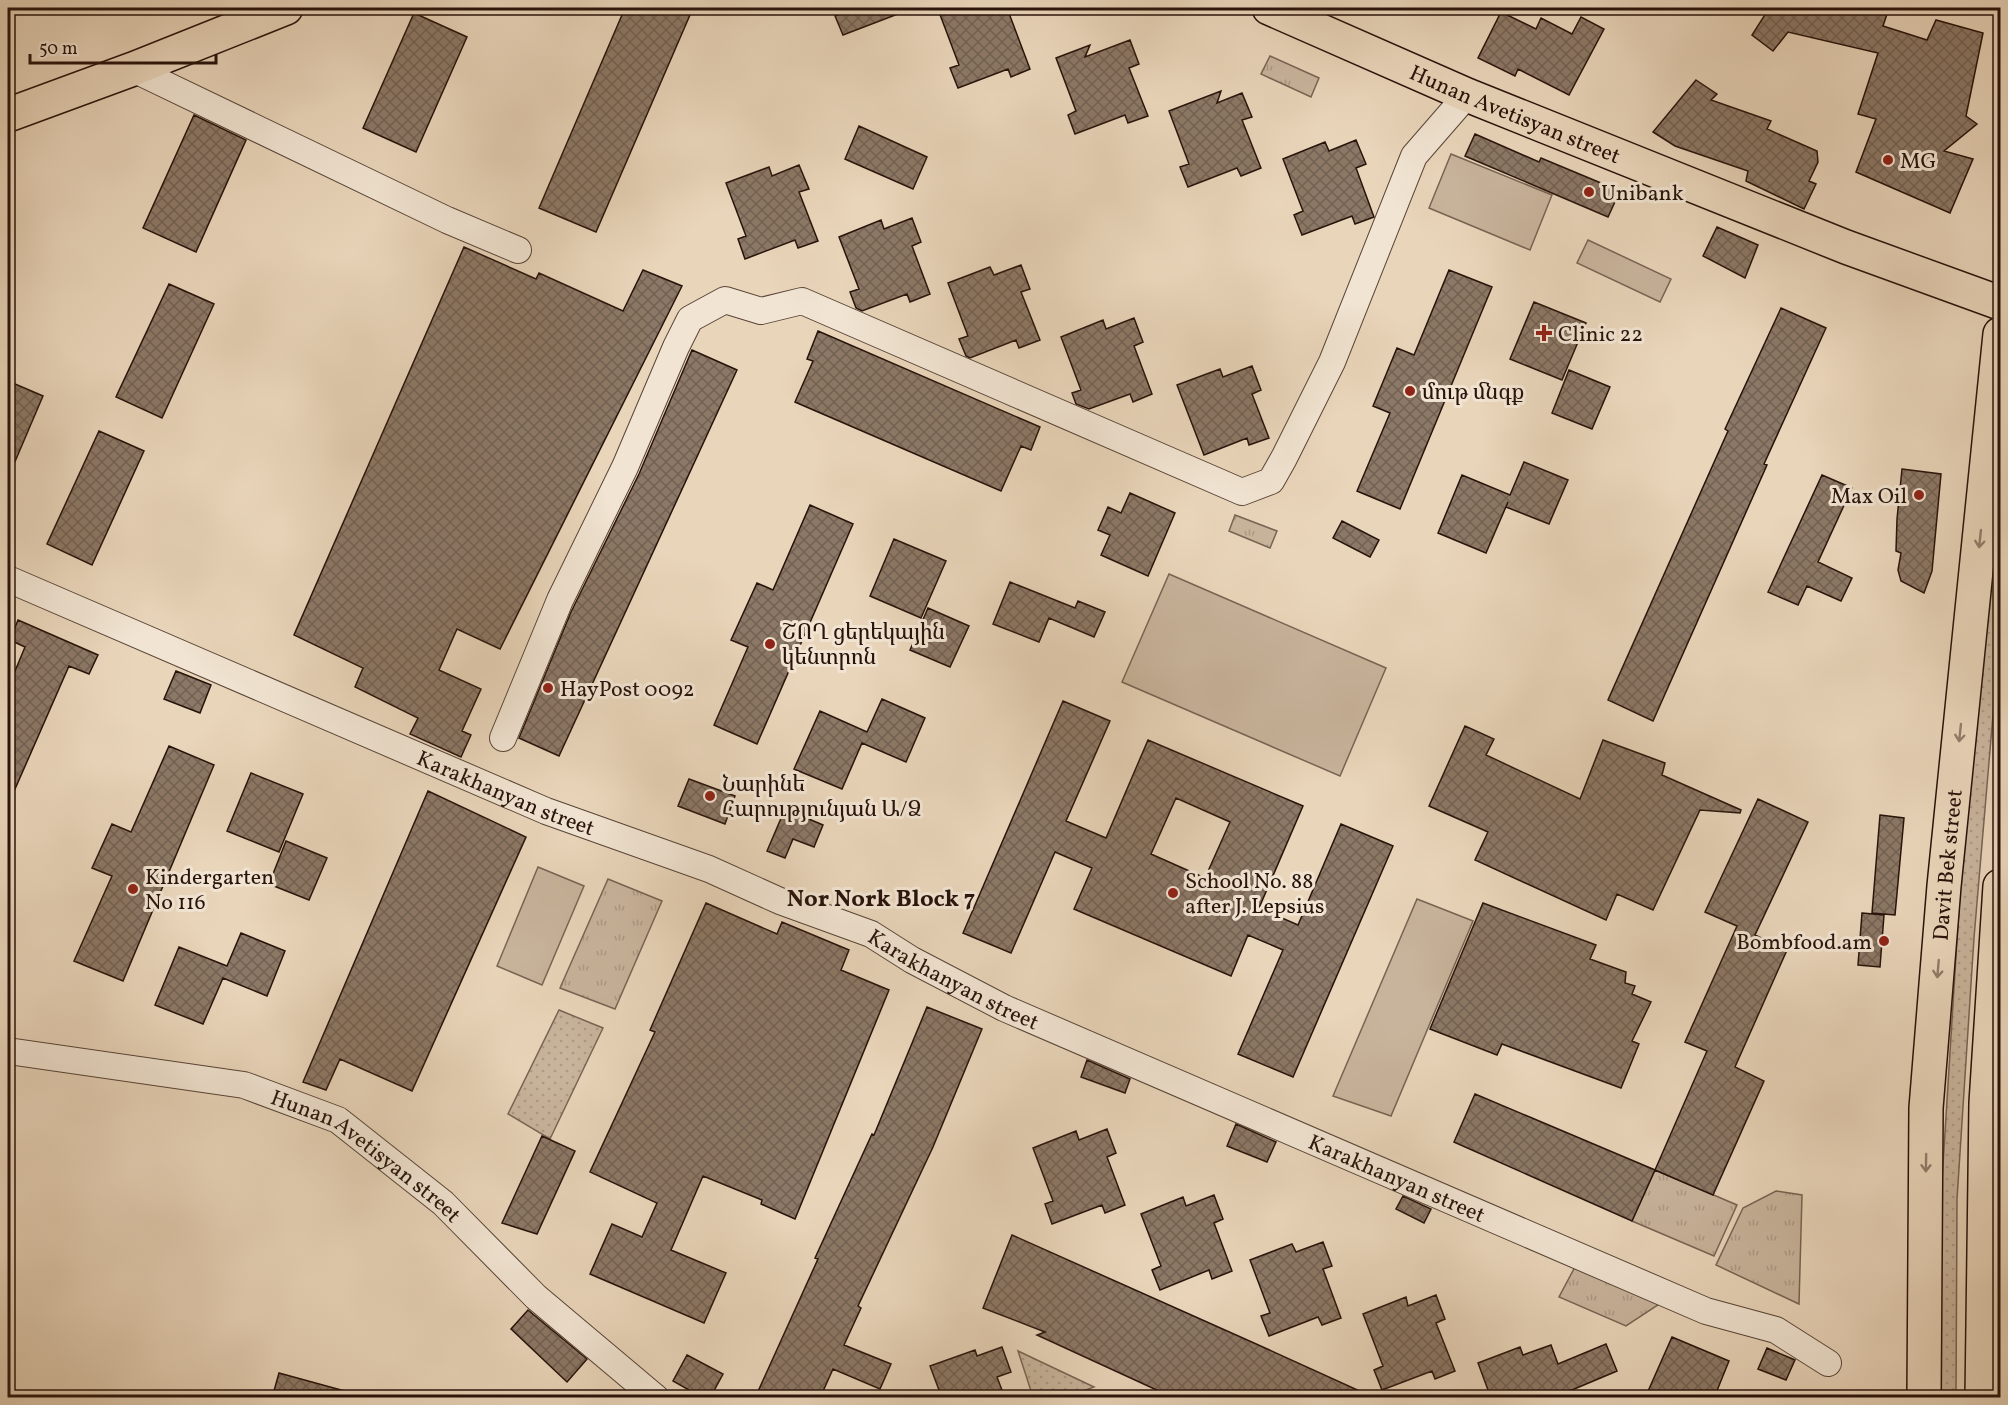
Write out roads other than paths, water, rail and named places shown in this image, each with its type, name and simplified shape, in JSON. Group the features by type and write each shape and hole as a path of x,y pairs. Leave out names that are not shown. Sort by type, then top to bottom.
{"main road":[{"path":"8,115 133,69 286,8"},
{"name":"Hunan Avetisyan street","path":"1269,8 1467,95 1827,240 2001,303"},
{"name":"Davit Bek street","path":"1923,1398 1926,1108 1944,886 2001,334"},
{"path":"1982,1398 1986,1103 2001,886"}],"street":[{"path":"133,69 447,220 518,250"},
{"path":"503,738 560,600 625,467 690,319 725,300 761,310 802,301 1242,492 1271,481 1332,362 1414,156 1467,95"},
{"name":"Karakhanyan street","path":"8,579 546,811 709,869 780,901 870,934 912,960 1004,1008 1706,1311 1776,1330 1828,1364"},
{"name":"Hunan Avetisyan street","path":"8,1051 244,1085 338,1120 443,1203 536,1297 656,1398"}],"place":[{"name":"MG","path":"1888,160"},
{"name":"Unibank","path":"1589,192"},
{"name":"Clinic 22","path":"1544,333"},
{"name":"մութ մնգք","path":"1410,391"},
{"name":"Max Oil","path":"1919,495"},
{"name":"ՇՈՂ ցերեկային կենտրոն","path":"770,644"},
{"name":"HayPost 0092","path":"548,688"},
{"name":"Նարինե Հարությունյան Ա/Ձ","path":"710,796"},
{"name":"Kindergarten No 116","path":"133,889"},
{"name":"School No. 88 after J. Lepsius","path":"1173,893"},
{"name":"Bombfood.am","path":"1884,941"}],"district":[{"name":"Nor Nork Block 7","path":"881,898"}]}
